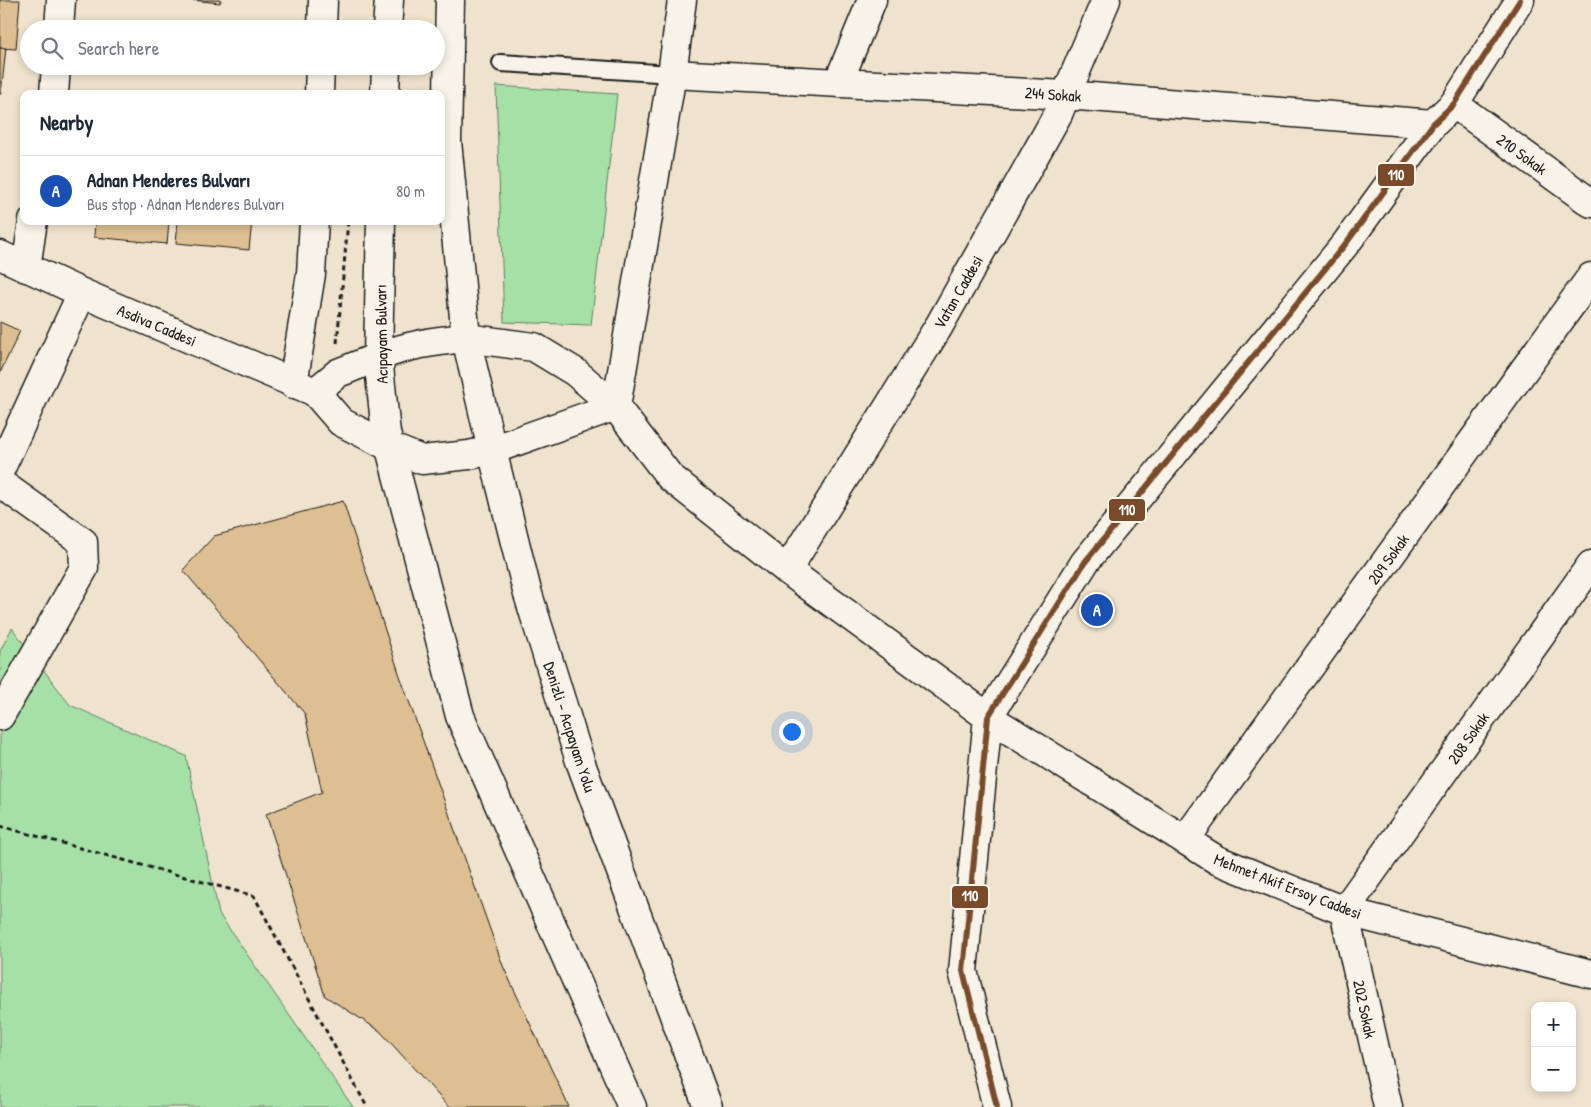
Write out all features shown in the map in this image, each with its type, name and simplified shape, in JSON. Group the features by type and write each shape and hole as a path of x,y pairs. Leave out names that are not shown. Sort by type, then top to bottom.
{"street":[{"path":"60,20 61,0"},
{"path":"322,20 323,0"},
{"path":"388,20 389,0"},
{"path":"450,0 447,141 466,338"},
{"path":"615,407 672,74 682,0"},
{"path":"838,83 872,0"},
{"name":"Vatan Caddesi","path":"787,570 939,326 1058,114 1106,0"},
{"path":"997,1107 963,971 988,717 1085,562 1347,242 1433,124 1454,104 1520,0"},
{"name":"244 Sokak","path":"672,74 1066,95 1433,124"},
{"path":"54,90 55,75"},
{"path":"319,90 320,75"},
{"path":"385,90 386,75"},
{"name":"210 Sokak","path":"1454,104 1591,203"},
{"path":"26,268 32,225"},
{"path":"314,225 304,388 378,357"},
{"name":"Acıpayam Bulvarı","path":"381,225 378,357 386,434 390,447"},
{"name":"Asdiva Caddesi","path":"0,255 82,293 304,388 341,422 390,447 422,460 469,455 492,450 615,407"},
{"name":"209 Sokak","path":"1186,840 1591,277"},
{"path":"0,470 82,293"},
{"name":"Mehmet Akif Ersoy Caddesi","path":"378,357 400,348 427,342 466,338 534,347 575,372 615,407 670,477 787,570 988,717 1217,860 1344,911 1591,974"},
{"name":"Denizli - Acıpayam Yolu","path":"466,338 527,591 580,761 708,1107"},
{"path":"390,447 460,716 632,1107"},
{"path":"0,483 83,542 84,568 0,716"},
{"name":"208 Sokak","path":"1344,911 1591,565"},
{"name":"202 Sokak","path":"1344,911 1388,1107"}],"lane":[{"path":"501,63 672,74"}],"path":[{"path":"338,373 337,343 348,225"},
{"path":"0,826 254,896 367,1107"}],"green space":[{"path":"496,86 617,94 591,325 504,322"},
{"path":"12,628 70,705 186,756 219,914 353,1107 0,1107 0,651"}],"building":[{"path":"0,0 20,0 16,49 0,48"},
{"path":"192,0 221,0 220,3"},
{"path":"0,48 6,48 1,94 0,94"},
{"path":"95,225 169,225 167,244 94,237"},
{"path":"178,225 252,225 249,250 176,243"},
{"path":"0,322 20,331 0,373"},
{"path":"343,501 400,676 503,966 569,1107 449,1107 380,1031 325,996 266,814 322,792 305,714 183,570 214,536"}],"transit line":[{"name":"110","path":"997,1107 963,971 988,717 1085,562 1347,242 1433,124 1454,104 1520,0"}],"place":[{"name":"Adnan Menderes Bulvarı","path":"1097,610"}]}
